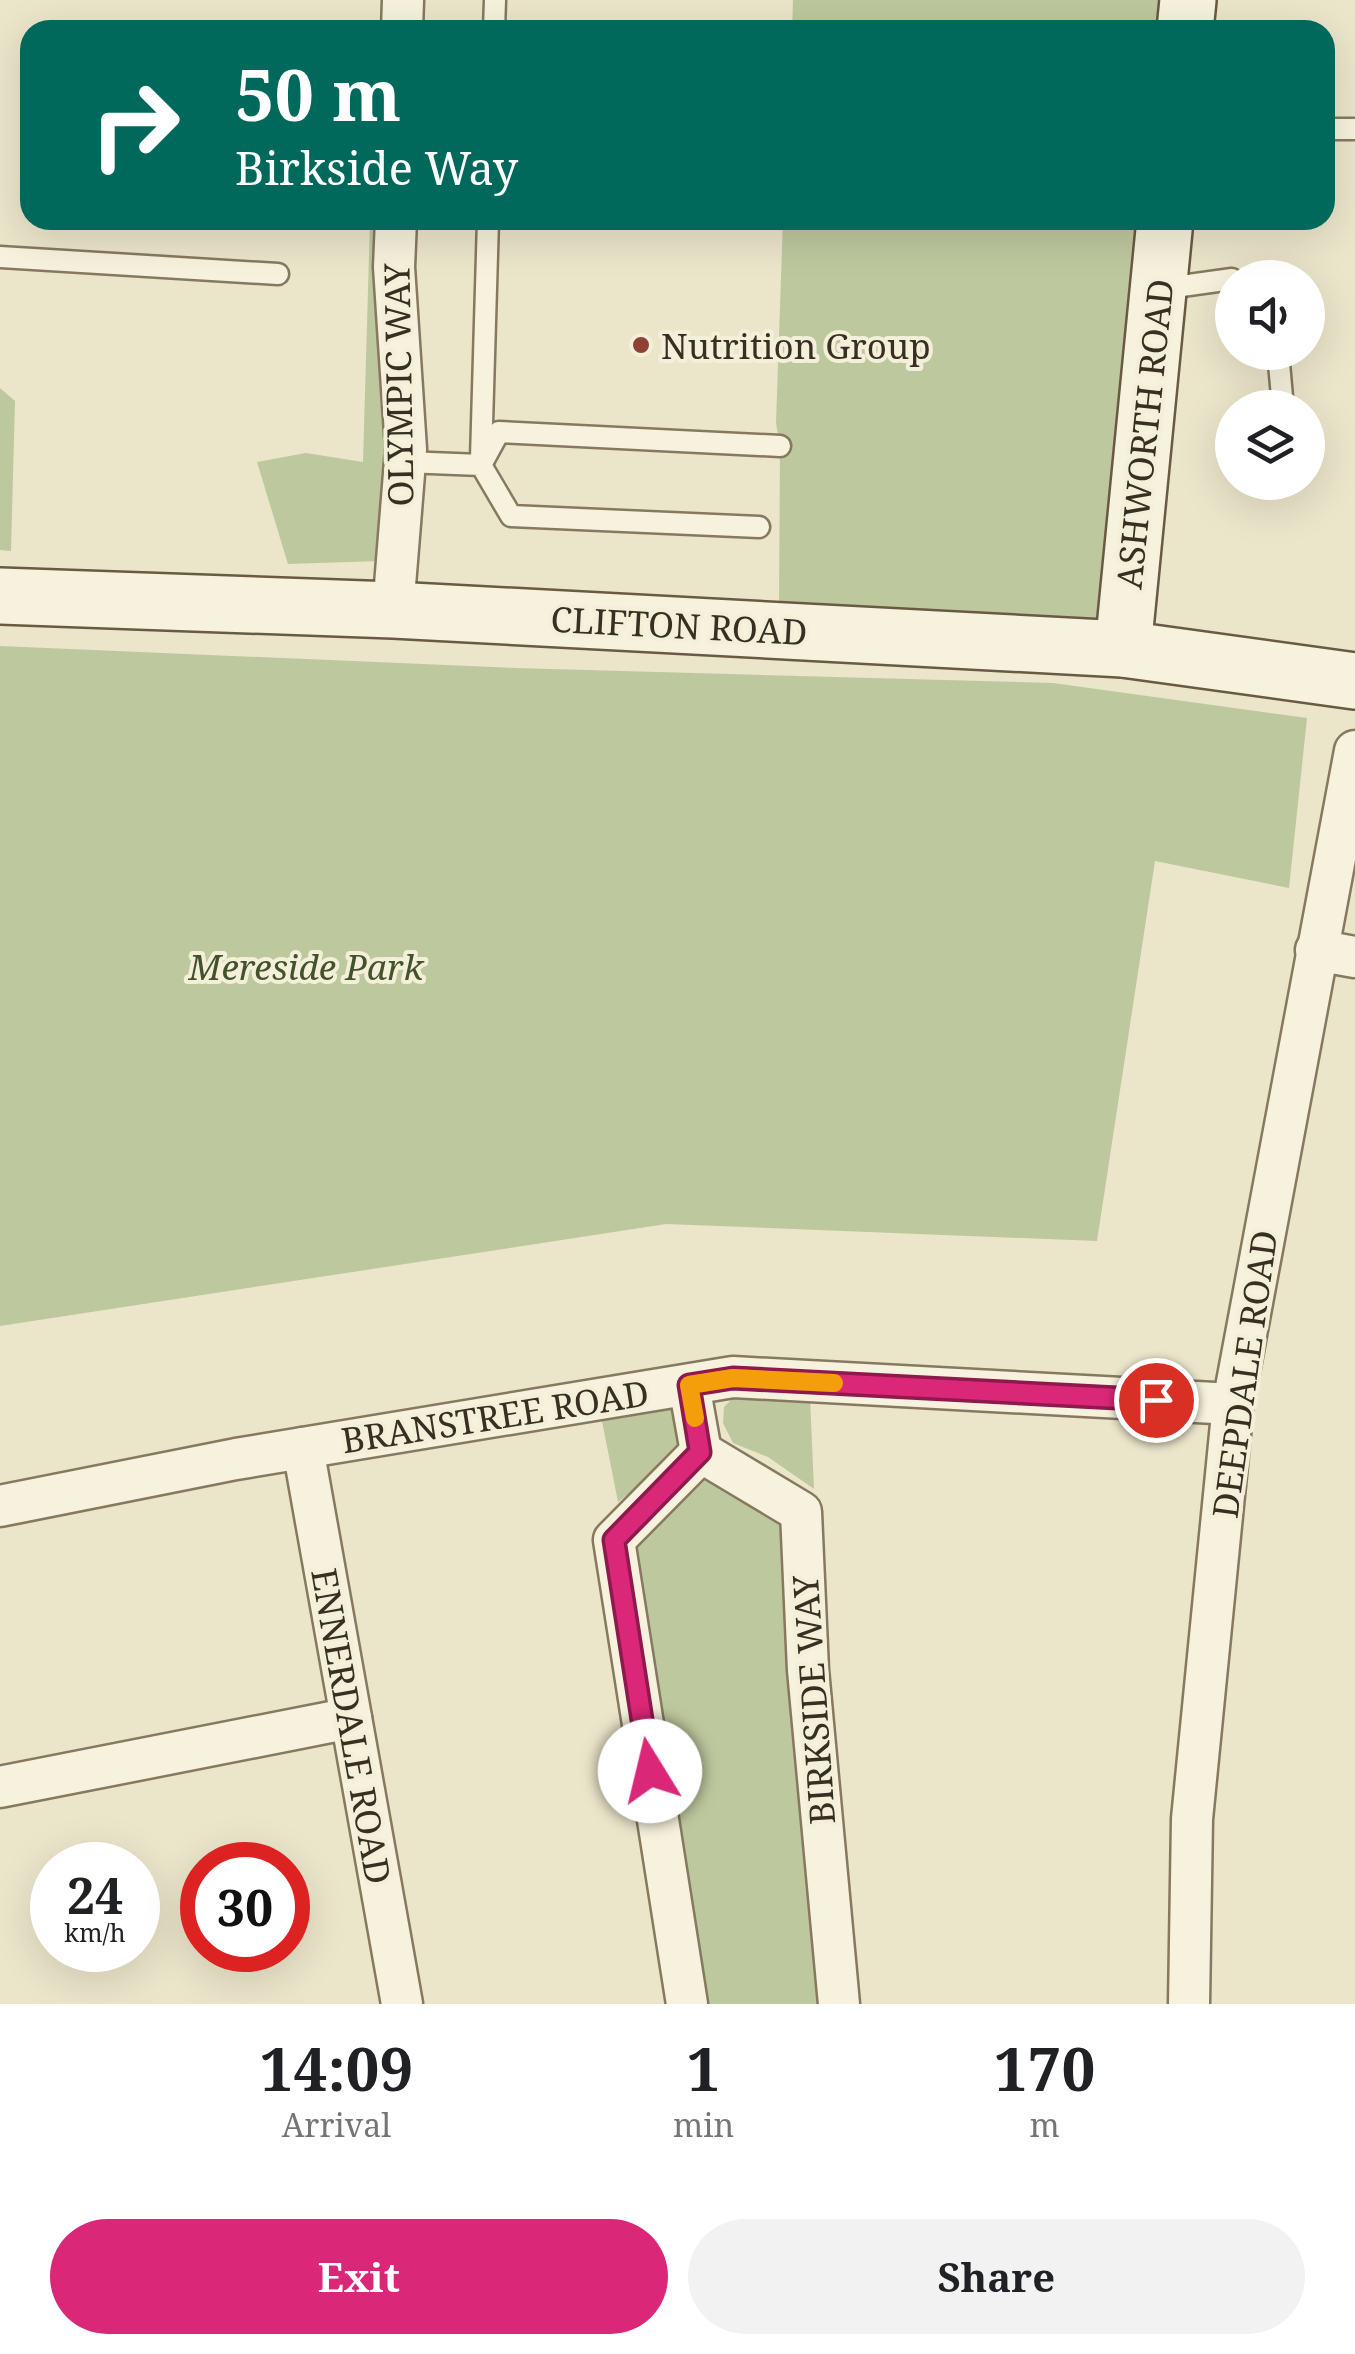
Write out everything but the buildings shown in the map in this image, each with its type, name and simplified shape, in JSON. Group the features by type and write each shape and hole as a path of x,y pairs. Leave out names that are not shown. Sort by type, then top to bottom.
{"street":[{"name":"OLYMPIC WAY","path":"394,610 404,462 396,230"},
{"name":"ASHWORTH ROAD","path":"1123,649 1164,230"},
{"name":"CLIFTON ROAD","path":"0,596 394,610 1123,649 1355,681"},
{"name":"DEEPDALE ROAD","path":"1189,2004 1192,1819 1234,1404 1336,954 1355,750"},
{"name":"BRANSTREE ROAD","path":"0,1506 303,1448 733,1378 1234,1404"},
{"path":"687,2004 614,1540 700,1452 689,1385"},
{"name":"ENNERDALE ROAD","path":"303,1448 402,2004"},
{"name":"BIRKSIDE WAY","path":"700,1452 801,1512 810,1689 839,2004"},
{"path":"0,1787 351,1718"}],"lane":[{"path":"488,230 481,465 511,516 759,527"},
{"path":"0,256 278,274"},
{"path":"1158,290 1215,282"},
{"path":"481,465 499,432 780,446"},
{"path":"404,462 481,465"}],"green space":[{"path":"793,0 1188,0 1186,20 792,20"},
{"path":"370,230 387,230 392,409 381,561 288,564 257,462 306,453 363,462"},
{"path":"783,230 1164,230 1125,626 779,605 780,446 776,423"},
{"path":"0,388 15,401 11,551 0,550"},
{"name":"Mereside Park","path":"0,646 515,668 1053,683 1307,718 1289,888 1155,861 1097,1241 666,1224 0,1326"},
{"path":"767,1392 810,1397 814,1489 768,1457 733,1443 723,1423 724,1407 732,1399"},
{"path":"661,1405 677,1412 677,1454 618,1502 602,1421"},
{"path":"701,1452 801,1512 839,2004 687,2004 614,1540"}],"slow traffic":[{"path":"695,1418 689,1385 733,1378 834,1383"}],"place":[{"name":"Nutrition Group","path":"641,345"}],"route":[{"path":"650,1771 614,1540 700,1452 689,1385 733,1378 1156,1400"}]}
